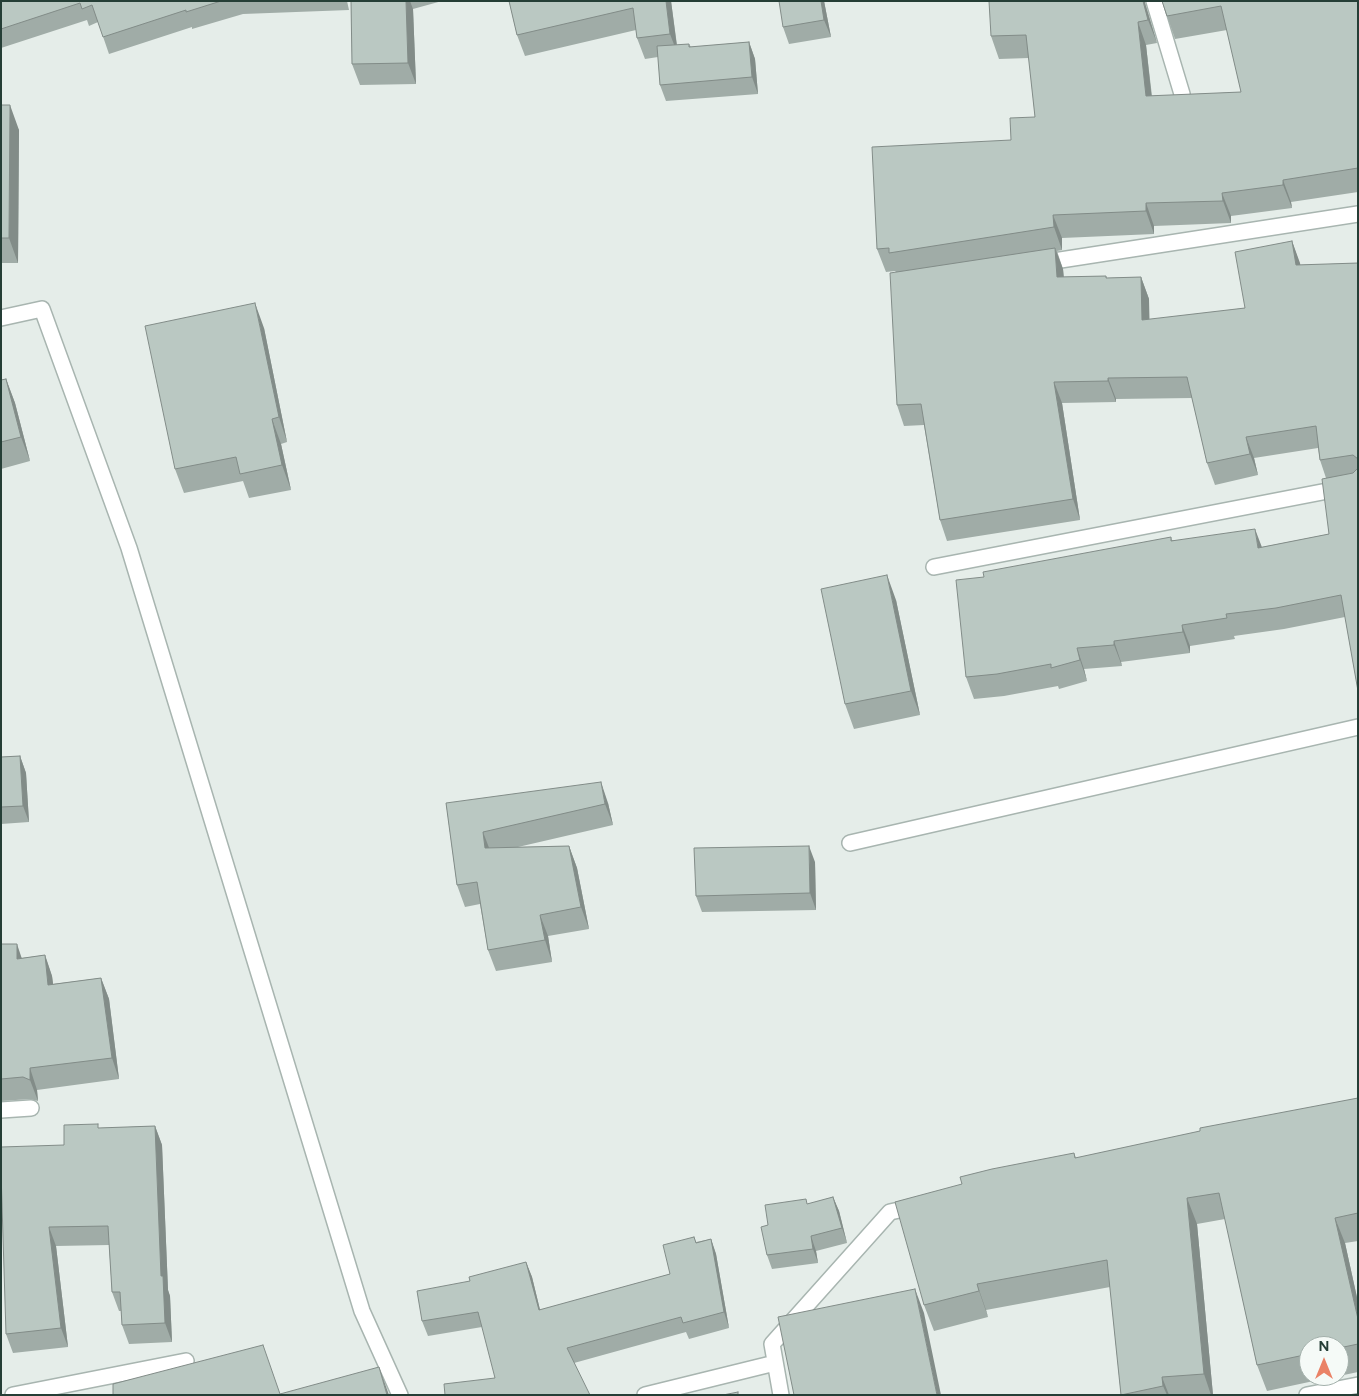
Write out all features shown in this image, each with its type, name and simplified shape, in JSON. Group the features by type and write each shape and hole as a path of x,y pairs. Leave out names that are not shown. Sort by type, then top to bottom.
{"street":[{"path":"1154,1 1182,94"},
{"path":"1025,266 1358,214"},
{"path":"1,318 42,309 129,548 362,1311 400,1395"},
{"path":"934,567 1358,485"},
{"path":"850,843 1358,726"},
{"path":"1,1110 31,1108"},
{"path":"781,1395 772,1344 890,1212 929,1203"},
{"path":"13,1395 186,1362"},
{"path":"645,1395 775,1363"},
{"path":"1306,1395 1358,1385"}],"building":[{"path":"1,1 221,1 186,12 186,10 103,37 92,5 82,9 80,3 1,29"},
{"path":"351,1 406,1 408,63 352,64"},
{"path":"509,1 666,1 670,34 637,38 633,8 517,35"},
{"path":"779,1 821,1 824,20 783,27"},
{"path":"989,1 1143,1 1148,20 1138,22 1146,96 1241,92 1221,6 1167,16 1162,1 1358,1 1358,168 1283,180 1283,185 1222,193 1223,201 1146,203 1146,211 1053,215 1054,227 889,253 889,248 877,249 872,147 1011,140 1010,118 1035,117 1026,35 991,36"},
{"path":"749,42 752,77 660,85 657,46 689,44 689,47"},
{"path":"1,105 10,105 9,238 1,238"},
{"path":"1292,241 1296,265 1358,263 1358,459 1353,455 1320,460 1316,426 1246,437 1250,454 1207,463 1187,377 1108,378 1108,381 1054,382 1073,499 940,520 921,404 897,405 890,273 1055,248 1057,277 1141,277 1142,320 1245,308 1235,252"},
{"path":"255,303 279,417 272,419 282,465 240,474 236,457 175,469 145,326"},
{"path":"6,379 21,437 1,442 1,380"},
{"path":"1358,468 1358,691 1341,595 1276,608 1226,614 1227,618 1182,625 1183,632 1114,641 1114,645 1077,648 1080,660 1051,668 1051,664 997,674 966,677 956,580 984,577 983,572 1171,537 1171,541 1255,529 1258,548 1329,534 1322,479 1353,473"},
{"path":"887,575 911,691 845,704 821,589"},
{"path":"20,756 23,806 1,807 1,757"},
{"path":"601,782 605,804 483,832 485,848 569,846 581,907 540,915 545,940 488,950 477,882 457,885 446,803"},
{"path":"809,846 810,893 696,896 694,848"},
{"path":"1,944 17,944 17,959 45,955 48,985 101,978 112,1058 30,1068 30,1080 23,1077 1,1079"},
{"path":"1358,1098 1358,1213 1335,1218 1358,1319 1358,1344 1349,1346 1349,1336 1299,1336 1299,1356 1257,1365 1219,1193 1187,1198 1204,1374 1162,1377 1163,1386 1121,1395 1107,1260 977,1284 979,1291 924,1305 895,1202 962,1184 960,1177 992,1169 1074,1153 1075,1158 1200,1131 1200,1128"},
{"path":"98,1124 98,1128 155,1126 161,1276 163,1276 165,1323 122,1325 120,1292 112,1292 108,1226 49,1227 61,1328 6,1334 1,1147 64,1145 64,1125"},
{"path":"833,1197 842,1228 811,1236 813,1249 767,1255 761,1227 768,1225 765,1205 806,1199 807,1204"},
{"path":"694,1237 696,1243 711,1239 724,1312 683,1323 681,1317 567,1348 590,1395 445,1395 444,1384 495,1378 478,1312 422,1321 417,1291 470,1281 469,1277 526,1262 539,1310 670,1274 663,1245"},
{"path":"915,1289 937,1395 794,1395 778,1317"},
{"path":"263,1345 280,1394 379,1367 387,1395 113,1395 113,1384"},
{"path":"738,1392 738,1395 723,1395"}]}
